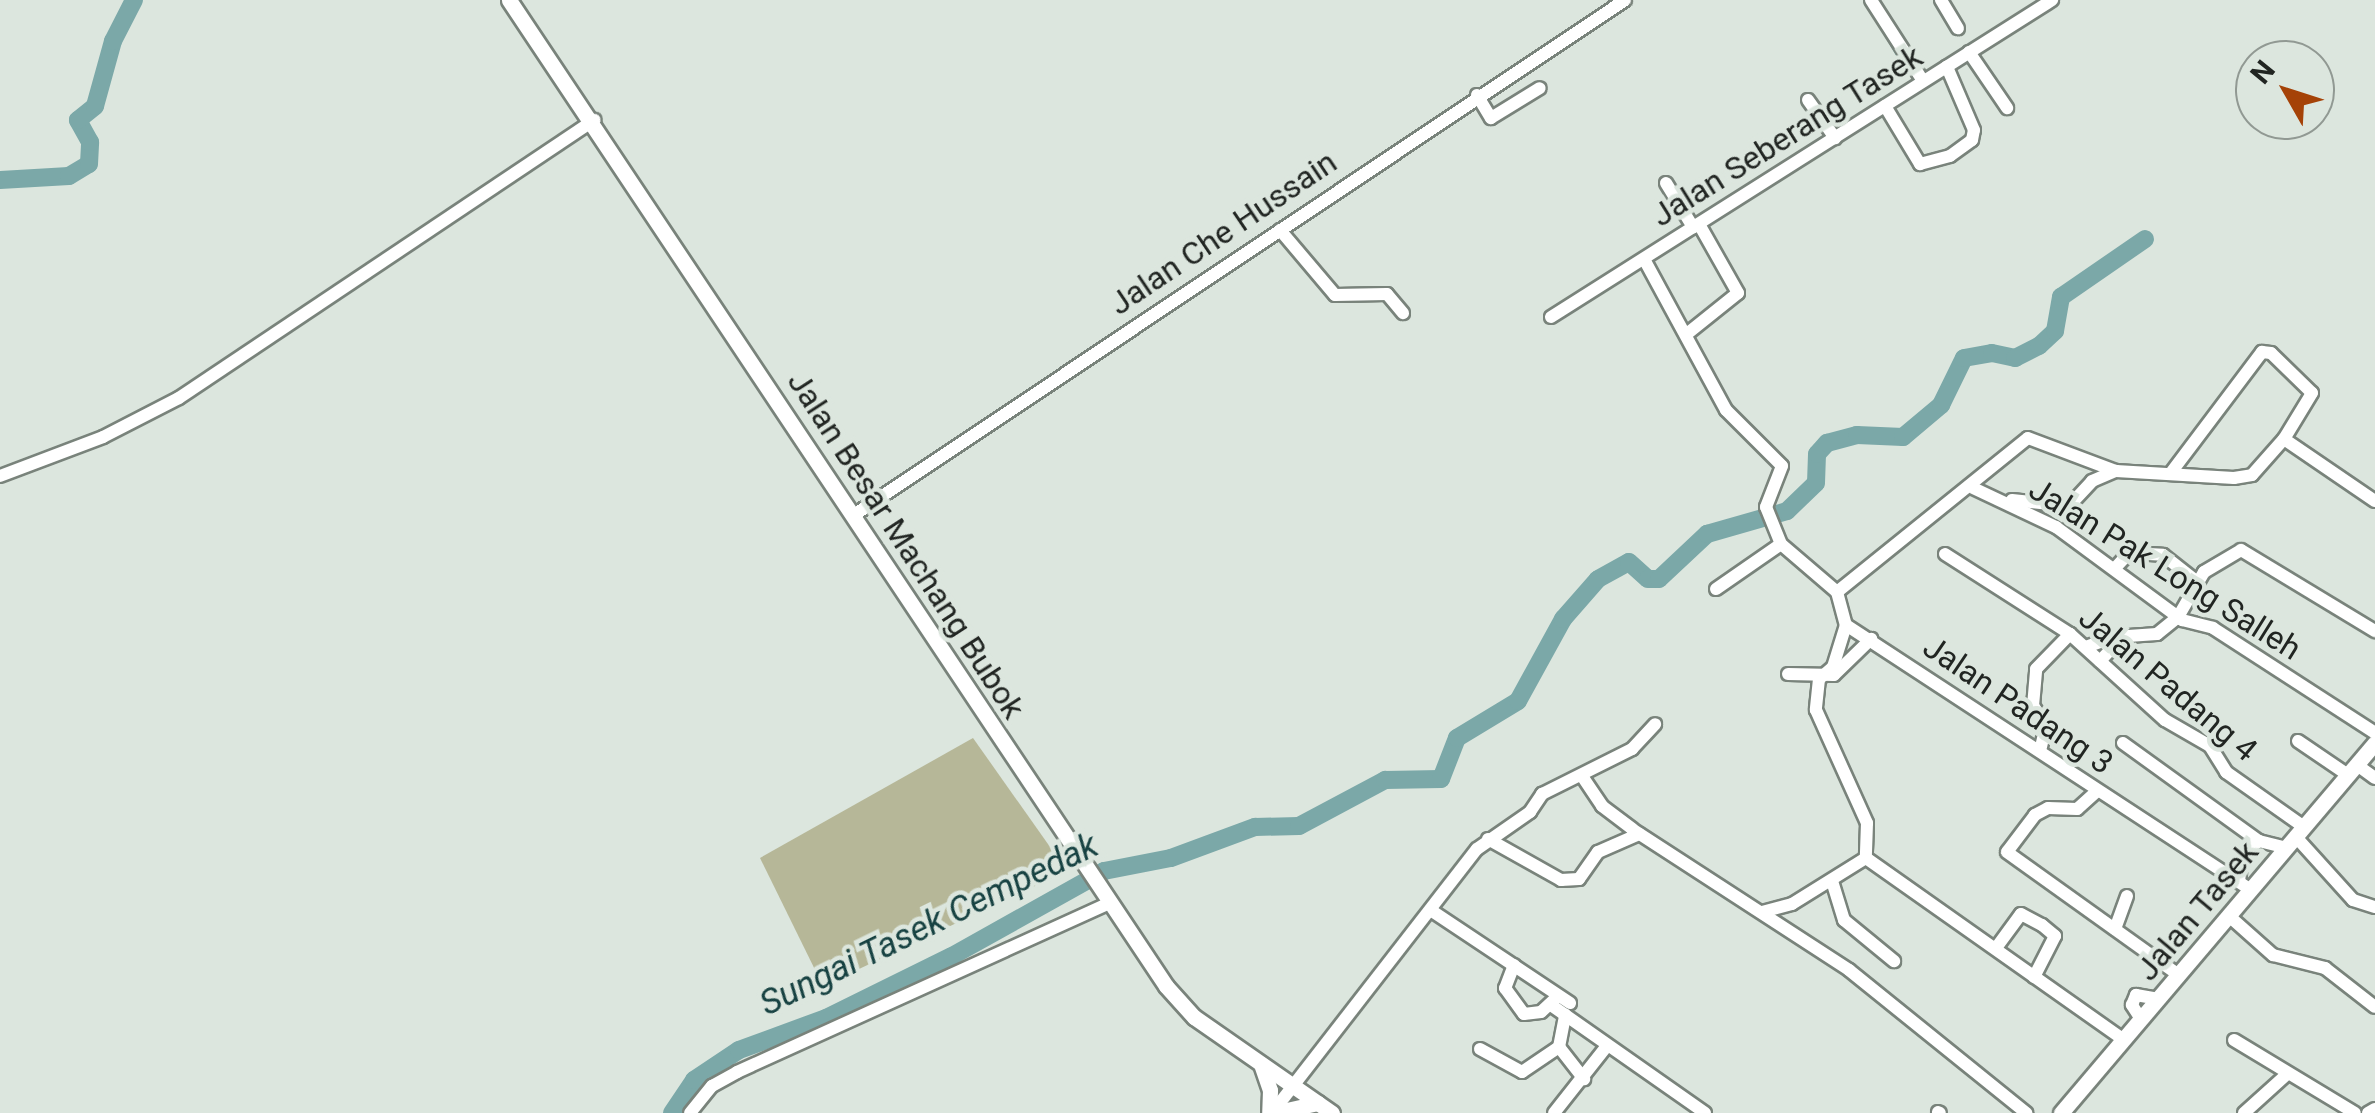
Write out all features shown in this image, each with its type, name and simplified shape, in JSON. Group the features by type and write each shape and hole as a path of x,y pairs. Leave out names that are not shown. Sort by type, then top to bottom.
{"main road":[{"name":"Jalan Besar Machang Bubok","path":"510,0 594,120 1107,904 1179,1003 1293,1086"},
{"name":"Jalan Tasek","path":"2061,1113 2229,916 2245,886 2296,837 2375,743"},
{"path":"1260,1063 1270,1090 1271,1113 1318,1103"},
{"path":"1293,1086 1332,1113"}],"street":[{"name":"Jalan Che Hussain","path":"854,515 1477,95 1625,0"},
{"path":"1872,0 1924,82"},
{"path":"1941,0 1958,28"},
{"name":"Jalan Seberang Tasek","path":"1551,318 2052,0"},
{"path":"1970,52 2008,108"},
{"path":"1884,106 1920,164 1950,156 1972,140 1972,118 1947,67"},
{"path":"1477,95 1491,118 1540,88"},
{"path":"1808,100 1835,138"},
{"path":"0,476 103,437 179,398 594,120"},
{"path":"1666,183 1738,294 1688,333"},
{"path":"1280,230 1334,295 1388,294 1402,313"},
{"path":"1644,258 1688,333 1726,410 1782,466 1766,507 1780,544 1837,592 1846,625 1833,667 1819,679 1817,722 1867,823 1866,858"},
{"path":"1837,592 1973,488 2028,438 2116,471 2170,474 2246,478 2284,439 2312,393 2271,354 2262,352 2170,474"},
{"path":"2284,439 2375,502"},
{"path":"2004,500 2068,506 2092,481 2116,471"},
{"name":"Jalan Pak Long Salleh","path":"1973,488 2004,500 2116,567 2178,616 2213,628 2375,733"},
{"path":"1716,588 1780,544"},
{"path":"2086,647 2122,637 2144,640 2178,616 2196,580 2247,550 2375,631"},
{"path":"2116,567 2129,553 2162,556 2196,580"},
{"name":"Jalan Padang 4","path":"1945,554 2070,634 2165,720 2210,746 2226,772 2296,837 2353,900 2375,906"},
{"name":"Jalan Padang 3","path":"1846,625 2041,747 2096,792 2245,886"},
{"path":"2041,747 2046,726 2033,706 2036,669 2070,634"},
{"path":"2100,661 2122,637"},
{"path":"1788,674 1819,679 1847,667 1871,639"},
{"path":"1271,1113 1488,839 1530,812 1553,786 1582,776 1594,763 1641,743 1655,724"},
{"path":"2298,741 2375,778"},
{"path":"2123,744 2259,841"},
{"path":"1582,776 1602,806 1914,1017 2026,1113"},
{"path":"2096,792 2078,809 2048,808 2034,816 2008,852 2179,975"},
{"path":"1488,839 1561,880 1579,879 1598,852 1639,834"},
{"path":"2245,886 2243,853 2259,841 2296,837"},
{"path":"1762,912 1832,881 1866,858"},
{"path":"1866,858 2124,1040"},
{"path":"1832,881 1844,920 1894,961"},
{"path":"2115,929 2127,896"},
{"path":"690,1113 712,1086 737,1072 1107,904"},
{"path":"1432,911 1513,966 1608,1046 1705,1113"},
{"path":"1996,948 2021,914 2042,925 2055,936 2034,976"},
{"path":"2229,916 2273,954 2325,968 2375,1008"},
{"path":"1513,966 1504,979 1512,1003 1531,1016 1560,1005"},
{"path":"1560,1005 1559,1048 1584,1079"},
{"path":"2234,1040 2285,1076 2355,1113"},
{"path":"1554,1113 1608,1046"},
{"path":"1480,1049 1522,1072 1559,1048"},
{"path":"2244,1113 2285,1076"},
{"path":"2368,1113 2375,1109"}],"green space":[{"path":"973,738 1067,871 823,986 760,858"}],"waterway":[{"path":"0,180 69,176 89,164 90,142 78,120 95,106 113,41 134,0"},
{"path":"1886,35 1908,73"},
{"name":"Sungai Tasek Cempedak","path":"672,1113 694,1080 739,1050 826,1018 952,956 1104,871 1171,858 1255,827 1299,826 1385,780 1441,779 1457,738 1518,701 1563,619 1598,579 1629,562 1648,579 1659,579 1707,534 1787,511 1816,483 1817,454 1827,443 1857,435 1903,437 1941,405 1964,358 1992,353 2015,358 2039,346 2055,331 2061,297 2145,239"}]}
